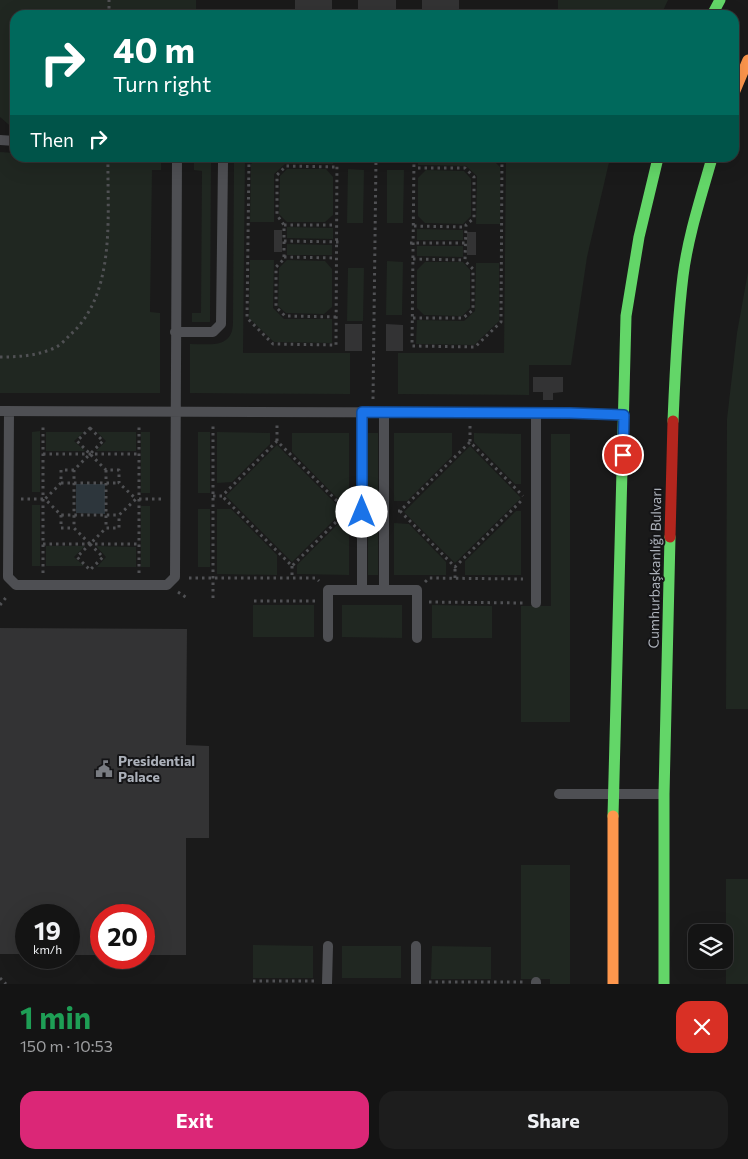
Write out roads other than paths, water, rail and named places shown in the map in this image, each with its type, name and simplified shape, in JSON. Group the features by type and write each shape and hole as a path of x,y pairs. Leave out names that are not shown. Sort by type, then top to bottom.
{"main road":[{"path":"739,81 748,60"},
{"path":"613,984 613,794 626,316 643,216 657,162"},
{"name":"Cumhurbaşkanlığı Bulvarı","path":"664,984 664,794 674,411 678,328 685,266 711,162"}],"lane":[{"path":"177,162 175,412 175,577 167,585 16,585 8,577 8,499 4,411 139,412 175,412 378,412 536,413 624,415"},
{"path":"176,332 213,332 221,324 223,163"},
{"path":"362,412 362,590"},
{"path":"378,412 384,590"},
{"path":"536,413 536,603"},
{"path":"328,637 328,590 417,590 416,638"},
{"path":"559,794 664,794"},
{"path":"327,983 328,946"},
{"path":"416,946 416,983"}],"place":[{"name":"Presidential Palace","path":"104,769"}]}
